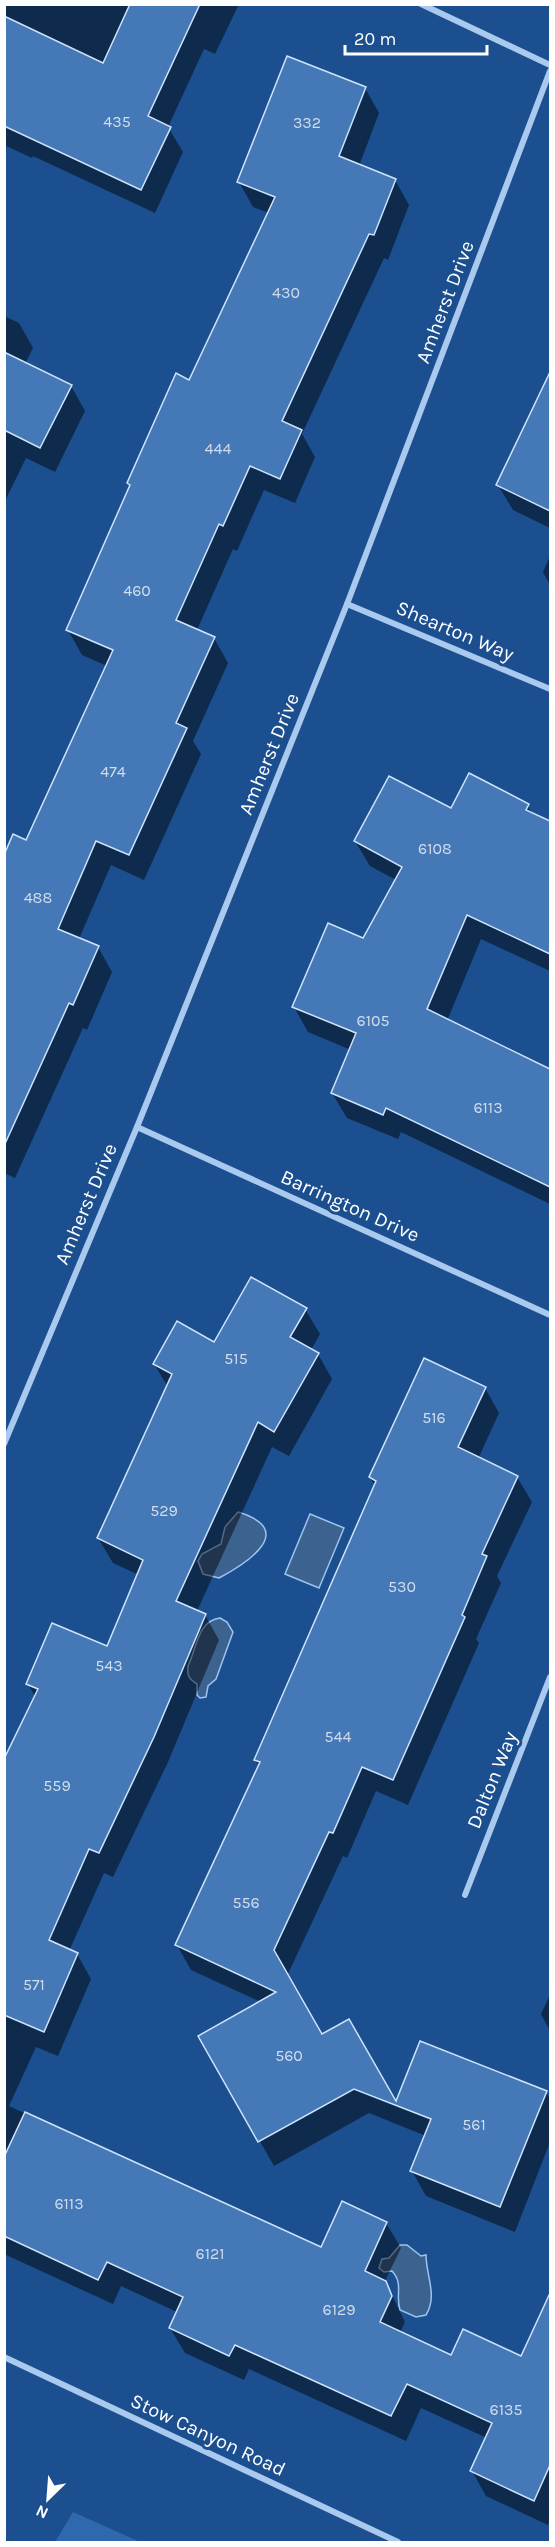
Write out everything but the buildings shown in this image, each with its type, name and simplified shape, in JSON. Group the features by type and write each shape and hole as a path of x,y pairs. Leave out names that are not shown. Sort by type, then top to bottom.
{"street":[{"path":"421,4 550,65"},
{"name":"Amherst Drive","path":"4,1444 137,1127 347,604 550,71"},
{"name":"Shearton Way","path":"347,604 550,689"},
{"name":"Barrington Drive","path":"137,1127 550,1315"},
{"name":"Dalton Way","path":"465,1895 550,1677"},
{"name":"Stow Canyon Road","path":"4,2357 398,2542"}],"shaded area":[{"path":"238,1512 255,1519 264,1528 266,1537 262,1546 254,1555 219,1578 203,1574 198,1561 202,1554 221,1544 225,1527"},
{"path":"310,1514 344,1528 319,1588 285,1574"},
{"path":"220,1618 227,1622 233,1632 216,1679 208,1686 206,1697 200,1698 197,1695 197,1684 188,1675 188,1666 202,1630 212,1620"},
{"path":"400,2245 407,2245 421,2256 426,2255 431,2300 426,2315 416,2317 400,2310 396,2276 392,2271 384,2272 379,2268 382,2259 389,2258"},
{"path":"73,2512 140,2542 55,2542"}]}
